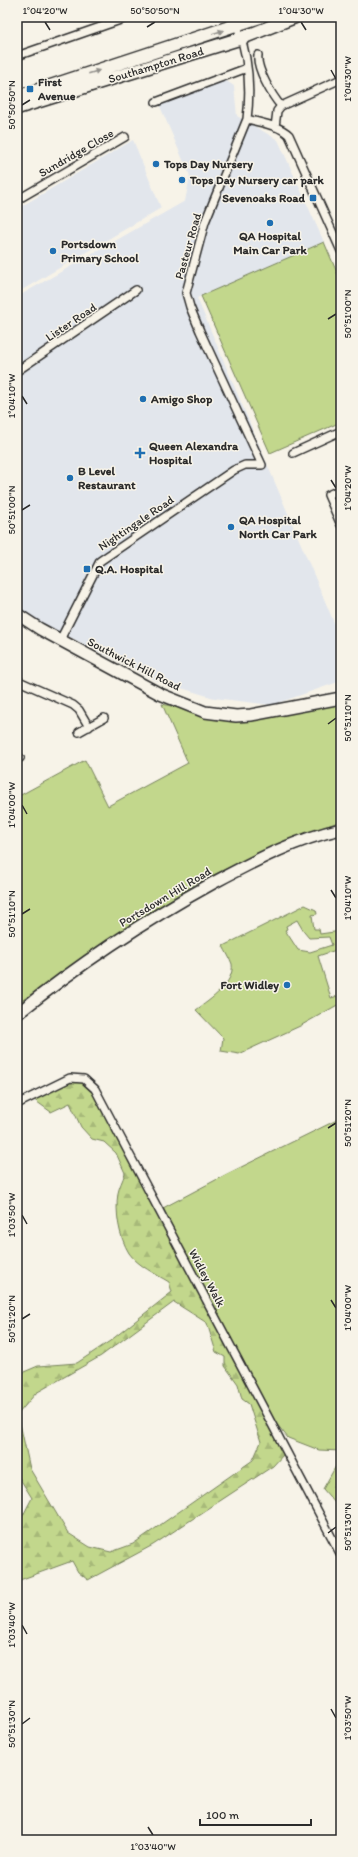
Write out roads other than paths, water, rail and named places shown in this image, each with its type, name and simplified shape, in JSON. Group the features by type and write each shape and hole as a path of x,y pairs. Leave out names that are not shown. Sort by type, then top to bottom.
{"main road":[{"name":"Southampton Road","path":"17,97 260,17"},
{"name":"Southampton Road","path":"17,108 242,38 295,17"},
{"name":"Southwick Hill Road","path":"17,614 60,640 160,694 205,712 251,716 341,698"},
{"name":"Portsdown Hill Road","path":"17,1014 61,980 174,904 251,862 294,844 341,829"}],"street":[{"path":"17,56 129,17"},
{"name":"Pasteur Road","path":"237,25 242,38 247,68 249,103 247,119 205,222 186,293 200,331 262,465"},
{"path":"258,55 258,66 274,98 280,106"},
{"path":"156,102 247,68"},
{"path":"275,127 277,111 280,106 341,79"},
{"path":"247,119 275,127 285,131 289,135 341,251"},
{"name":"Sundridge Close","path":"17,200 125,138"},
{"name":"Lister Road","path":"17,371 136,290"},
{"path":"293,453 341,431"},
{"name":"Nightingale Road","path":"60,640 100,561 234,470 244,465 262,465"},
{"path":"341,489 328,495 341,524"},
{"path":"18,681 73,705 79,710 89,727"},
{"path":"79,732 104,718"},
{"name":"Widley Walk","path":"17,1104 70,1078 84,1079 95,1089 341,1555"}],"place":[{"name":"First Avenue","path":"30,89"},
{"name":"Tops Day Nursery","path":"156,164"},
{"name":"Tops Day Nursery car park","path":"182,180"},
{"name":"Sevenoaks Road","path":"313,198"},
{"name":"QA Hospital Main Car Park","path":"270,223"},
{"name":"Portsdown Primary School","path":"53,251"},
{"name":"Amigo Shop","path":"143,399"},
{"name":"Queen Alexandra Hospital","path":"140,453"},
{"name":"B Level Restaurant","path":"70,478"},
{"name":"QA Hospital North Car Park","path":"231,527"},
{"name":"Q.A. Hospital","path":"87,569"},
{"name":"Fort Widley","path":"287,985"}]}
